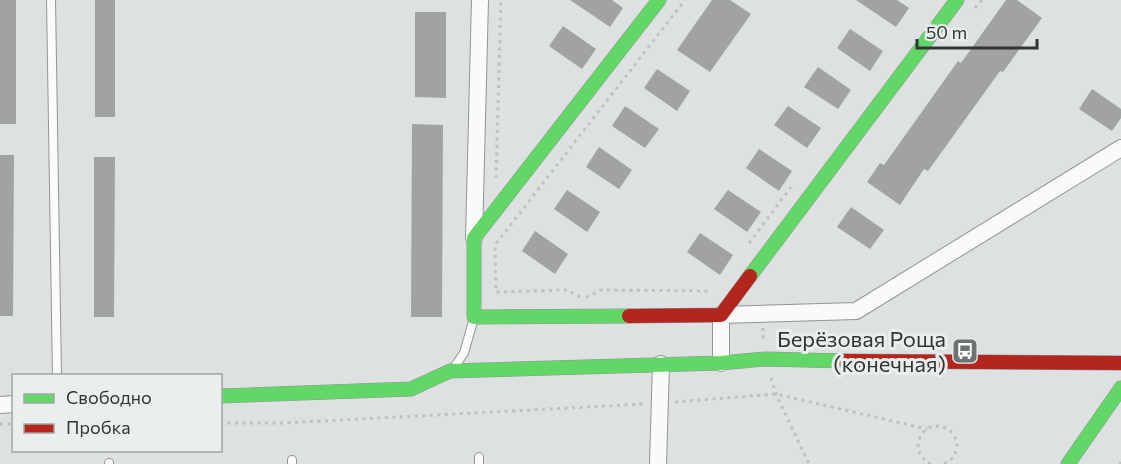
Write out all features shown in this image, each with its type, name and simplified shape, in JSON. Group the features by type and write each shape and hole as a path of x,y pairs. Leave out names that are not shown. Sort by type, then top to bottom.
{"street":[{"path":"480,0 474,317 721,315 856,311 1121,148"},
{"path":"474,238 659,0"},
{"path":"721,363 721,315 957,0"},
{"path":"222,396 411,389 450,371 721,363 765,359 930,363 1003,361 1121,363"},
{"path":"658,464 661,364"},
{"path":"1068,464 1121,388"}],"lane":[{"path":"51,0 57,374"},
{"path":"450,371 458,364 464,353 474,317"}],"path":[{"path":"501,0 496,180 503,171"},
{"path":"686,0 495,245 496,292 568,290 582,298 601,290 712,291"},
{"path":"762,314 765,359 776,394 809,464"},
{"path":"222,423 283,423 659,403 776,394 927,429 940,426 947,428 955,437 957,449 951,460 944,464"},
{"path":"927,429 919,438 918,445 922,457 931,464"}],"building":[{"path":"0,0 16,0 16,124 0,124"},
{"path":"95,0 115,0 115,117 95,117"},
{"path":"570,0 612,0 623,8 610,27"},
{"path":"712,0 730,0 751,14 710,72 677,50"},
{"path":"856,0 897,0 909,8 896,27"},
{"path":"1006,0 1017,0 1042,18 1003,72 1000,71 928,171 924,169 900,205 867,182 880,163 884,165 958,61 961,63"},
{"path":"415,12 446,12 446,98 415,97"},
{"path":"563,26 596,49 582,69 549,46"},
{"path":"850,29 883,51 870,71 837,48"},
{"path":"818,67 851,90 838,109 804,87"},
{"path":"657,69 690,91 677,111 644,88"},
{"path":"1092,89 1121,109 1121,118 1112,131 1079,109"},
{"path":"625,106 659,129 645,148 612,126"},
{"path":"788,106 821,128 807,148 774,125"},
{"path":"412,124 443,125 442,317 411,317"},
{"path":"599,147 632,170 619,189 586,167"},
{"path":"759,149 792,171 779,191 746,168"},
{"path":"0,155 14,155 13,316 0,316"},
{"path":"94,157 115,157 114,317 94,317"},
{"path":"567,190 600,212 587,232 554,209"},
{"path":"728,190 761,212 747,232 714,209"},
{"path":"851,207 884,230 870,249 837,227"},
{"path":"535,231 568,254 555,274 522,251"},
{"path":"700,233 733,255 720,275 687,252"}],"traffic: fast":[{"path":"629,316 474,317 474,238 659,0"},
{"path":"750,276 957,0"},
{"path":"222,396 411,389 450,371 721,363 765,359 845,361"},
{"path":"1068,464 1121,388"}],"traffic: jam":[{"path":"629,316 721,315 750,276"},
{"path":"845,361 1121,363"}],"place":[{"name":"Берёзовая Роща (конечная)","path":"965,351"}]}
